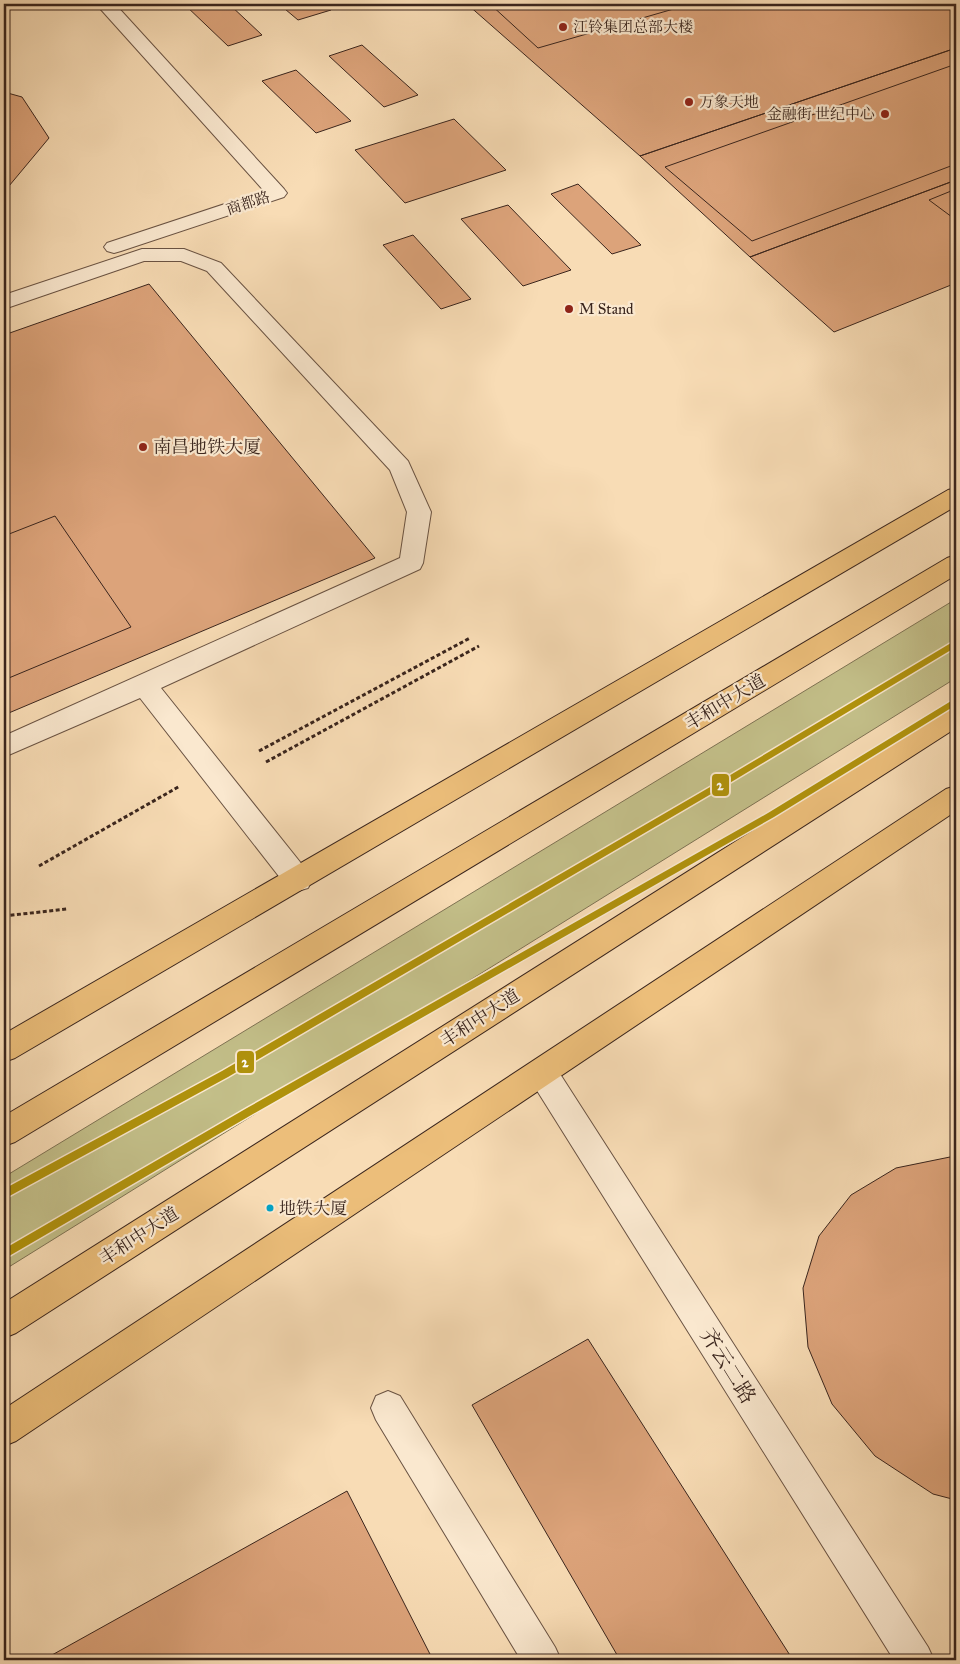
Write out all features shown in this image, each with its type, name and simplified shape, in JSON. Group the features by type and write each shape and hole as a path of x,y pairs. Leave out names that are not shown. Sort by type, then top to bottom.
{"main road":[{"path":"4,1049 298,880 956,496"},
{"name":"丰和中大道","path":"4,1132 956,564"},
{"name":"丰和中大道","path":"4,1322 956,715"},
{"path":"4,1429 956,797"}],"street":[{"name":"商都路","path":"4,283 277,193 105,4"},
{"path":"4,302 142,255 184,255 214,267 400,468 419,512 410,563 4,747"},
{"path":"144,685 298,880"},
{"name":"齐云二路","path":"542,1072 903,1656"},
{"path":"388,1408 542,1660"}],"path":[{"path":"259,751 470,638"},
{"path":"266,762 479,646"},
{"path":"39,866 210,768"},
{"path":"4,916 66,909"}],"shaded area":[{"path":"956,599 956,678 4,1270 4,1177"}],"building":[{"path":"184,4 229,4 262,35 228,46"},
{"path":"279,4 324,4 331,10 298,20"},
{"name":"万象天地","path":"467,4 956,4 956,48 640,156"},
{"name":"江铃集团总部大楼","path":"490,4 681,4 684,6 538,48"},
{"path":"362,45 418,95 384,107 329,56"},
{"name":"金融街 世纪中心","path":"956,48 956,180 750,257 640,156"},
{"name":"金融街 世纪中心","path":"956,64 956,164 752,241 665,167"},
{"path":"296,70 351,121 316,133 262,81"},
{"path":"4,92 22,97 49,138 4,192"},
{"path":"454,119 506,170 405,203 355,150"},
{"path":"956,180 956,283 834,332 750,257"},
{"path":"578,184 641,245 612,254 551,194"},
{"path":"956,189 956,220 929,200"},
{"path":"508,205 571,270 523,286 461,219"},
{"path":"413,235 471,299 441,309 383,245"},
{"name":"南昌地铁大厦","path":"149,284 375,558 4,715 4,335"},
{"path":"55,516 131,627 4,680 4,536"},
{"path":"950,1157 956,1158 956,1500 933,1494 875,1456 832,1404 808,1347 803,1288 819,1236 851,1195 896,1168"},
{"path":"588,1339 793,1660 620,1660 472,1405"},
{"path":"347,1491 433,1660 43,1660"}],"transit line":[{"name":"2","path":"4,1194 225,1074 720,785 956,643"},
{"name":"2","path":"4,1254 250,1111 771,815 956,701"}],"place":[{"name":"江铃集团总部大楼","path":"563,27"},
{"name":"万象天地","path":"689,102"},
{"name":"金融街 世纪中心","path":"885,114"},
{"name":"M Stand","path":"569,309"},
{"name":"南昌地铁大厦","path":"143,447"},
{"name":"地铁大厦","path":"270,1208"}]}
